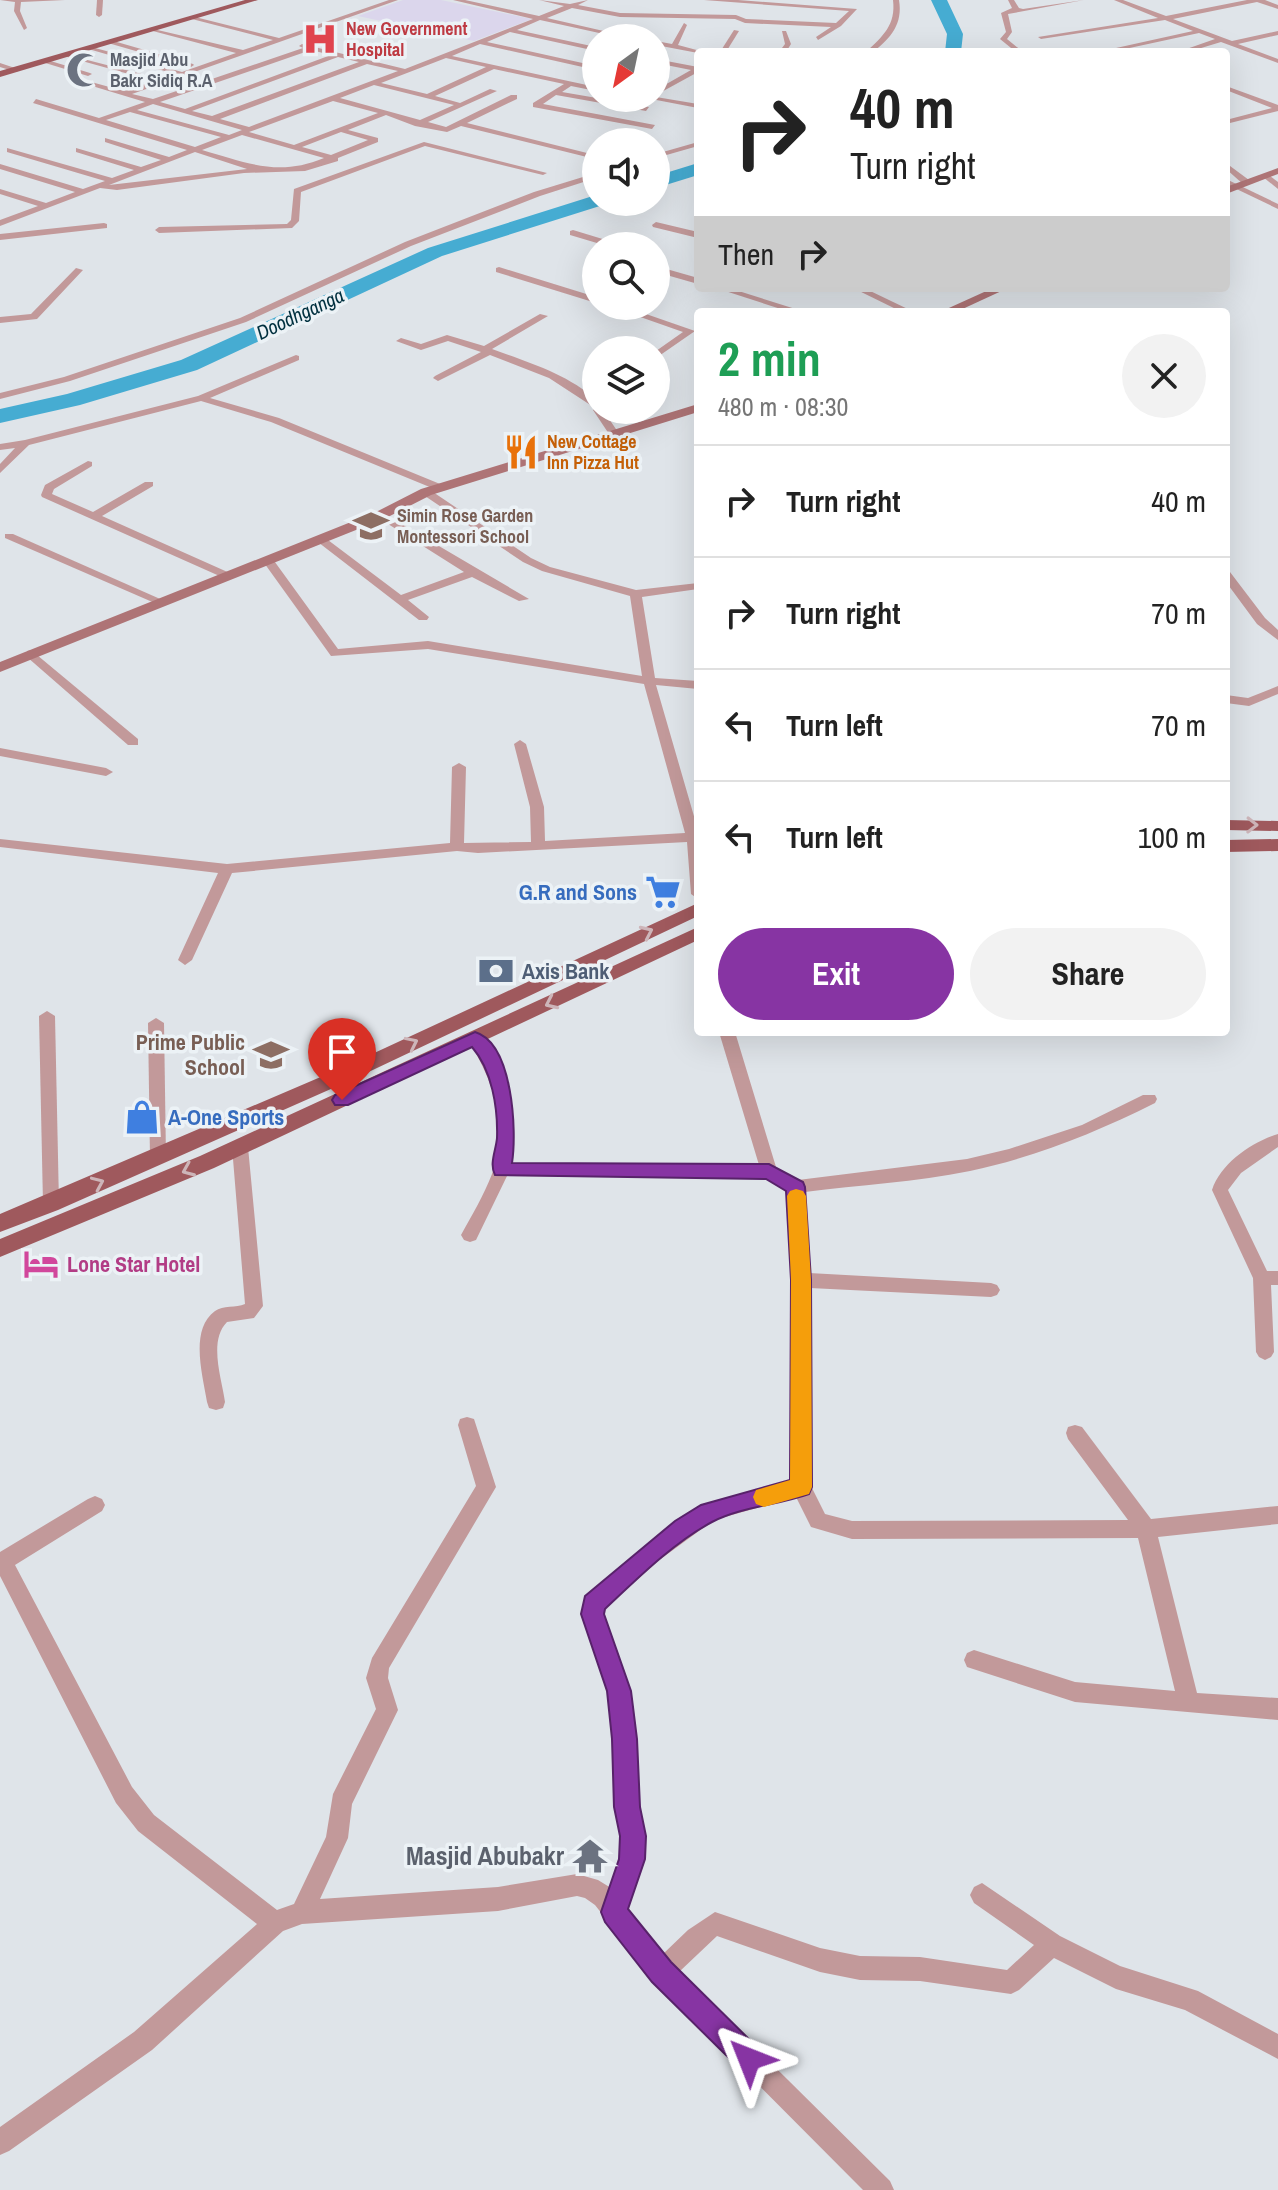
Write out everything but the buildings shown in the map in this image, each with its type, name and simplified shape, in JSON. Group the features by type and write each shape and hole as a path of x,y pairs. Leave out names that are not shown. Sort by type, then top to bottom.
{"main road":[{"path":"0,74 254,0"},
{"path":"1230,189 1278,171"},
{"path":"955,308 993,292"},
{"path":"0,667 381,515 434,490 694,409"},
{"path":"1230,825 1278,826"},
{"path":"1230,846 1278,845"},
{"path":"0,1223 158,1158 351,1072 694,911"},
{"path":"0,1248 240,1147 694,935"}],"street":[{"path":"0,0 62,0"},
{"path":"18,0 17,11 24,28"},
{"path":"99,15 100,0"},
{"path":"124,94 395,0"},
{"path":"456,0 582,27"},
{"path":"542,0 631,16 723,17 745,21 839,25"},
{"path":"1,221 406,71 585,0"},
{"path":"707,0 854,9 839,25 818,38"},
{"path":"873,48 895,27 899,16 896,0"},
{"path":"1011,0 1016,9"},
{"path":"1015,48 1003,39 1009,32 1004,13 1081,0"},
{"path":"1117,0 1278,61"},
{"path":"1041,37 1166,19 1258,0 1278,7"},
{"path":"621,24 631,16"},
{"path":"191,18 406,71"},
{"path":"525,24 582,36"},
{"path":"673,47 684,25"},
{"path":"151,29 242,52"},
{"path":"509,30 582,46"},
{"path":"725,48 736,31"},
{"path":"1119,48 1198,31"},
{"path":"784,32 788,44 785,48"},
{"path":"1230,44 1278,33"},
{"path":"493,36 582,63"},
{"path":"1194,48 1220,40"},
{"path":"110,42 200,68"},
{"path":"479,42 573,60"},
{"path":"670,46 694,51"},
{"path":"88,48 182,74"},
{"path":"100,120 310,48"},
{"path":"464,49 478,52"},
{"path":"545,79 582,50"},
{"path":"185,111 339,54"},
{"path":"66,55 161,81"},
{"path":"445,56 582,86"},
{"path":"44,61 140,88"},
{"path":"212,119 368,61"},
{"path":"519,62 559,71"},
{"path":"670,64 694,68"},
{"path":"0,65 16,70"},
{"path":"427,97 492,67"},
{"path":"670,86 694,71"},
{"path":"73,79 361,166"},
{"path":"670,82 675,83"},
{"path":"373,83 461,105"},
{"path":"457,83 469,86"},
{"path":"569,84 536,105 652,127"},
{"path":"332,98 443,130 462,124 514,97 481,88"},
{"path":"1230,90 1278,109"},
{"path":"418,124 493,91"},
{"path":"556,93 582,98"},
{"path":"36,101 263,171"},
{"path":"670,101 694,105"},
{"path":"129,109 229,137"},
{"path":"1230,121 1278,109"},
{"path":"1266,112 1278,116"},
{"path":"295,147 383,114"},
{"path":"1230,115 1239,119"},
{"path":"462,124 582,154"},
{"path":"96,185 117,188 297,170 375,140 341,130"},
{"path":"108,140 167,159"},
{"path":"0,153 30,141"},
{"path":"159,230 289,226 295,221 297,191 424,144 543,173"},
{"path":"670,152 694,145"},
{"path":"10,150 110,180"},
{"path":"79,150 139,169"},
{"path":"0,166 80,191"},
{"path":"1230,170 1242,184 1278,207"},
{"path":"1266,175 1278,187"},
{"path":"0,396 67,379 243,320 408,244 582,180"},
{"path":"1230,182 1242,184"},
{"path":"0,191 44,205"},
{"path":"656,225 694,234"},
{"path":"0,237 104,226"},
{"path":"573,233 582,236"},
{"path":"0,320 34,317 79,270"},
{"path":"499,270 582,296"},
{"path":"670,273 694,280"},
{"path":"733,292 787,308"},
{"path":"866,292 900,308"},
{"path":"438,378 543,316"},
{"path":"657,320 690,331 670,345"},
{"path":"401,341 421,347 451,339 566,384 582,393"},
{"path":"0,447 201,398 296,358"},
{"path":"201,398 275,420 434,490 535,565 636,594 694,587"},
{"path":"609,424 615,435"},
{"path":"0,470 25,443"},
{"path":"88,464 49,487 46,493 228,576"},
{"path":"94,516 149,484"},
{"path":"381,515 473,573 523,599"},
{"path":"9,536 161,602"},
{"path":"320,539 423,617"},
{"path":"268,560 335,653 428,645 649,681 694,685"},
{"path":"399,599 473,573"},
{"path":"1230,579 1261,621 1278,636"},
{"path":"636,594 649,681 694,848"},
{"path":"1261,621 1278,624"},
{"path":"31,654 133,742"},
{"path":"1230,700 1249,702 1278,690"},
{"path":"520,744 537,807 538,846"},
{"path":"0,752 106,772"},
{"path":"457,847 459,767"},
{"path":"0,843 227,869 457,847 478,849 693,837"},
{"path":"185,960 227,869"},
{"path":"47,1016 51,1204"},
{"path":"156,1023 158,1158"},
{"path":"728,1036 769,1171"},
{"path":"470,1235 501,1170 506,1140 505,1113 498,1080 486,1051 475,1038"},
{"path":"501,1170 769,1171 796,1187 967,1165 1010,1155 1088,1129 1149,1099"},
{"path":"1265,1352 1270,1278 1220,1190 1221,1182 1229,1174 1275,1145"},
{"path":"216,1402 209,1339 211,1328 223,1315 248,1313 254,1306 240,1147"},
{"path":"796,1187 801,1280 801,1487 818,1521 852,1530 1146,1529 1278,1515"},
{"path":"801,1280 991,1290"},
{"path":"302,1912 337,1838 341,1802 387,1710 377,1678 379,1665 486,1487 467,1425"},
{"path":"1075,1433 1146,1529 1189,1703"},
{"path":"614,1912 632,1859 633,1836 627,1807 625,1739 619,1691 593,1614 594,1604 651,1554 709,1512 801,1487"},
{"path":"95,1505 2,1562 124,1795 146,1823 275,1923"},
{"path":"974,1660 1075,1692 1278,1709"},
{"path":"0,2142 143,2041 275,1923 302,1912 498,1899 577,1885 590,1888 603,1897 662,1972 881,2190"},
{"path":"982,1895 1052,1944 1116,1977 1190,1999 1278,2047"},
{"path":"662,1972 715,1924 833,1963 860,1968 920,1969 1011,1982 1052,1944"}],"shaded area":[{"path":"403,0 441,0 532,19 474,41 358,16"}],"waterway":[{"name":"Doodhganga","path":"939,0 955,34 953,48"},
{"name":"Doodhganga","path":"670,178 694,170"},
{"name":"Doodhganga","path":"0,416 72,400 189,365 435,252 582,205"}],"slow traffic":[{"path":"764,1497 801,1487 801,1280 796,1196"}],"place":[{"name":"New Government Hospital","path":"320,39"},
{"name":"Masjid Abu Bakr Sidiq R.A","path":"84,70"},
{"name":"New Cottage Inn Pizza Hut","path":"521,452"},
{"name":"Simin Rose Garden Montessori School","path":"371,526"},
{"name":"G.R and Sons","path":"663,892"},
{"name":"Axis Bank","path":"496,971"},
{"name":"Prime Public School","path":"271,1055"},
{"name":"A-One Sports","path":"142,1117"},
{"name":"Lone Star Hotel","path":"41,1264"},
{"name":"Masjid Abubakr","path":"590,1856"}],"route":[{"path":"342,1100 475,1038 486,1051 498,1080 505,1113 506,1140 501,1170 769,1171 796,1187 801,1280 801,1487 709,1512 683,1528 613,1586 594,1604 593,1614 619,1691 625,1739 627,1807 633,1836 632,1859 614,1912 662,1972 749,2059"}]}
